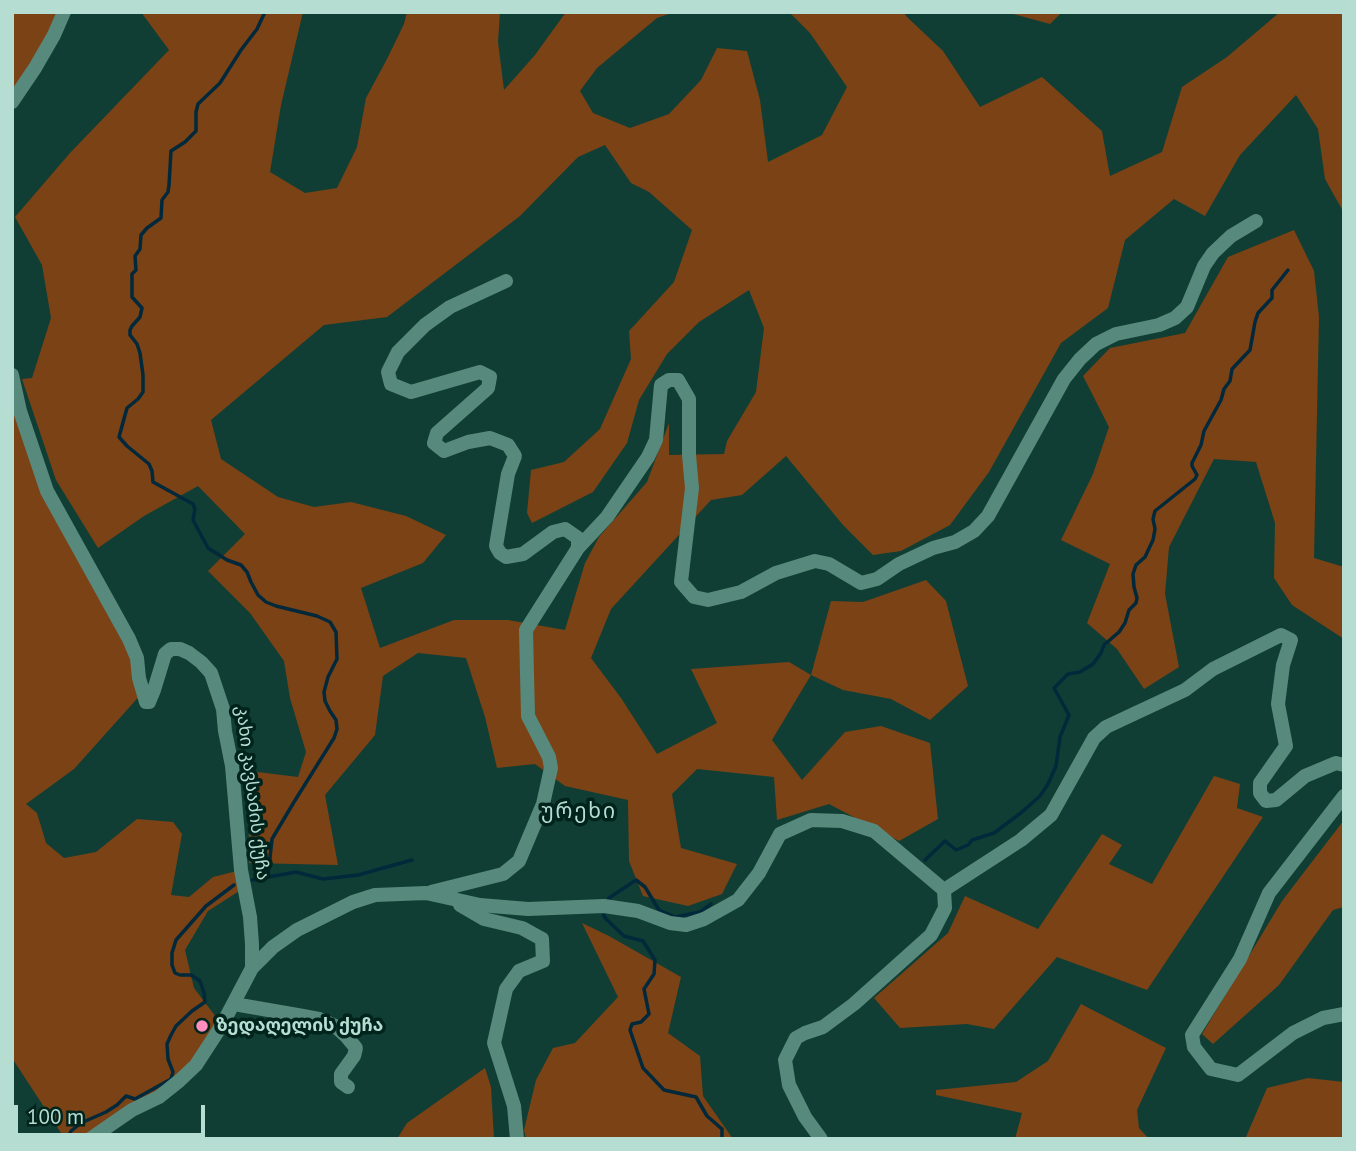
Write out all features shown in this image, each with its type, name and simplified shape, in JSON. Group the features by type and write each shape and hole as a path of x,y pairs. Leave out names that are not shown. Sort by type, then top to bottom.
{"street":[{"path":"12,102 35,68 64,12"},
{"name":"კახი კავსაძის ქუჩა","path":"426,893 503,874 519,862 543,804 551,768 549,757 528,716 526,630 578,548 607,517 648,457 656,440 661,385 669,380 678,380 689,399 692,488 681,582 694,597 708,600 741,592 776,573 815,561 829,564 861,583 877,579 899,564 974,531 988,516 1059,388 1080,359 1096,344 1116,334 1159,325 1175,318 1187,307 1204,266 1213,253 1231,236 1256,221"},
{"path":"506,281 450,307 425,325 398,352 388,372 391,384 411,392 480,372 490,377 488,388 437,433 433,443 444,451 468,442 490,438 508,445 515,456 508,474 496,546 500,553 506,557 523,554 553,532 565,529 578,538 578,548"},
{"name":"კახი კავსაძის ქუჩა","path":"12,375 20,411 47,491 130,639 137,658 146,702 149,702 154,690 165,654 171,649 189,653 211,673 223,709 232,766 241,870 250,917 251,968"},
{"path":"821,1139 789,1085 785,1060 796,1038 805,1032 823,1027 844,1012 931,935 945,908 944,890 1021,840 1051,815 1094,738 1106,727 1185,690 1213,669 1281,635 1291,640 1283,665 1278,704 1286,746 1261,783 1259,793 1266,801 1276,800 1305,776 1336,762 1344,765"},
{"path":"1344,796 1269,893 1240,960 1192,1035 1194,1047 1210,1069 1238,1075 1293,1033 1323,1018 1344,1014"},
{"name":"კახი კავსაძის ქუჩა","path":"90,1139 132,1110 159,1097 196,1065 234,1004 251,968 273,947 297,930 353,902 375,895 426,893 480,905 528,909 606,906 638,911 670,923 686,925 704,919 738,900 759,873 780,834 811,820 842,821 874,831 944,890"},
{"name":"კახი კავსაძის ქუჩა","path":"443,896 484,919 522,928 542,939 543,961 519,971 506,989 495,1043 514,1106 517,1139"},
{"path":"234,1004 319,1019 335,1026 356,1048 354,1056 341,1074 341,1082 348,1087"}],"shaded area":[{"path":"12,12 64,12 12,102"},
{"path":"141,12 303,12 281,105 270,172 305,193 337,188 357,147 366,98 404,24 407,12 500,12 498,42 504,90 535,55 566,12 674,12 657,18 597,68 580,91 593,113 630,128 669,114 701,80 717,48 747,51 760,100 768,162 822,135 847,87 810,33 789,12 903,12 943,51 980,107 1042,77 1102,131 1110,176 1162,152 1182,87 1227,57 1280,12 1344,12 1344,213 1325,179 1318,129 1296,95 1240,155 1205,216 1174,199 1125,240 1108,308 1061,343 989,472 950,525 901,551 873,555 843,525 786,456 742,495 711,500 611,609 591,658 657,754 717,723 691,669 789,662 811,675 772,740 802,780 845,732 881,726 930,743 938,819 899,841 829,804 777,820 774,777 697,769 672,794 681,848 737,864 722,894 688,906 643,896 629,861 628,800 565,786 535,764 497,768 485,717 466,658 418,653 383,676 375,735 325,795 338,865 249,863 249,771 298,777 306,752 290,698 284,661 250,613 208,571 245,534 198,486 144,516 98,548 56,480 22,379 32,378 51,318 42,265 15,217 70,153 169,50","holes":["605,145 631,183 649,192 692,230 674,282 629,331 631,359 600,429 564,462 531,470 527,513 532,523 593,492 627,443 639,400 667,354 699,322 749,290 764,328 756,392 727,441 724,454 669,455 669,423 647,482 599,537 585,563 565,630 508,620 454,620 380,648 361,588 423,563 446,535 406,516 351,502 314,507 278,497 221,459 211,420 324,325 387,317 520,216 578,157"]},
{"path":"1006,12 1062,12 1050,24"},
{"path":"1294,230 1314,271 1319,317 1314,558 1344,567 1344,639 1292,605 1274,578 1275,523 1256,462 1214,459 1169,547 1165,594 1179,667 1144,689 1117,649 1087,623 1110,564 1061,540 1093,474 1109,427 1083,376 1110,348 1185,333 1228,257"},
{"path":"12,375 47,491 114,610 143,692 74,769 26,804 37,813 46,843 64,858 96,852 137,819 173,822 182,834 171,895 189,897 213,877 241,870 244,888 208,911 185,950 194,988 222,1025 196,1065 90,1139 65,1139 12,1058"},
{"path":"926,580 946,601 968,686 930,720 891,699 843,690 811,675 831,601 863,602"},
{"path":"1214,776 1240,784 1237,808 1263,817 1147,990 1057,957 994,1029 967,1024 900,1028 874,998 948,933 965,896 1038,929 1102,834 1122,845 1109,864 1152,884"},
{"path":"1344,820 1344,907 1333,910 1279,985 1213,1044 1202,1034 1282,901"},
{"path":"582,923 681,977 668,1033 700,1056 703,1096 733,1139 526,1139 524,1130 536,1080 553,1048 575,1043 618,997"},
{"path":"1081,1004 1166,1048 1137,1110 1139,1128 1149,1139 1015,1139 1022,1113 936,1095 936,1090 1016,1082 1048,1061"},
{"path":"485,1068 491,1087 494,1139 397,1139 407,1123"},
{"path":"1308,1078 1344,1082 1344,1139 1243,1139 1267,1088"}],"waterway":[{"path":"265,12 257,29 220,83 198,104 196,131 171,151 168,192 162,200 161,218 141,235 140,249 135,256 136,270 132,274 132,297 142,308 130,335 140,353 143,392 127,408 119,437 149,464 153,482 193,504 193,520 208,548 241,565 258,595 276,606 330,622 336,632 337,659 324,692 337,729 272,839 268,876"},
{"path":"925,860 945,841 956,850 968,845 972,840 994,833 1040,796 1048,784 1056,766 1060,737 1069,715 1054,688 1068,674 1080,672 1093,664 1104,645 1125,623 1137,598 1133,574 1136,565 1145,557 1153,540 1155,511 1195,479 1197,475 1192,463 1201,445 1204,431 1230,381 1232,369 1250,350 1258,313 1272,298 1272,290 1288,270"},
{"path":"252,880 296,872 323,879 358,875 412,860"},
{"path":"608,902 609,898 636,880 645,887 659,910 675,917 700,912 711,904"},
{"path":"67,1139 71,1131 81,1123 106,1112 126,1096 135,1099 171,1079 173,1072 168,1059 167,1044 176,1026 205,1002 200,981 191,975 175,973 172,953 176,940 206,906 234,885"},
{"path":"605,909 603,914 606,919 624,936 643,941 655,960 654,974 644,989 649,1014 641,1022 632,1024 630,1030 643,1068 664,1090 696,1097 707,1116 722,1129 722,1139"}],"place":[{"name":"ზედაღელის ქუჩა","path":"202,1026"}],"district":[{"name":"ურეხი","path":"579,812"}]}
